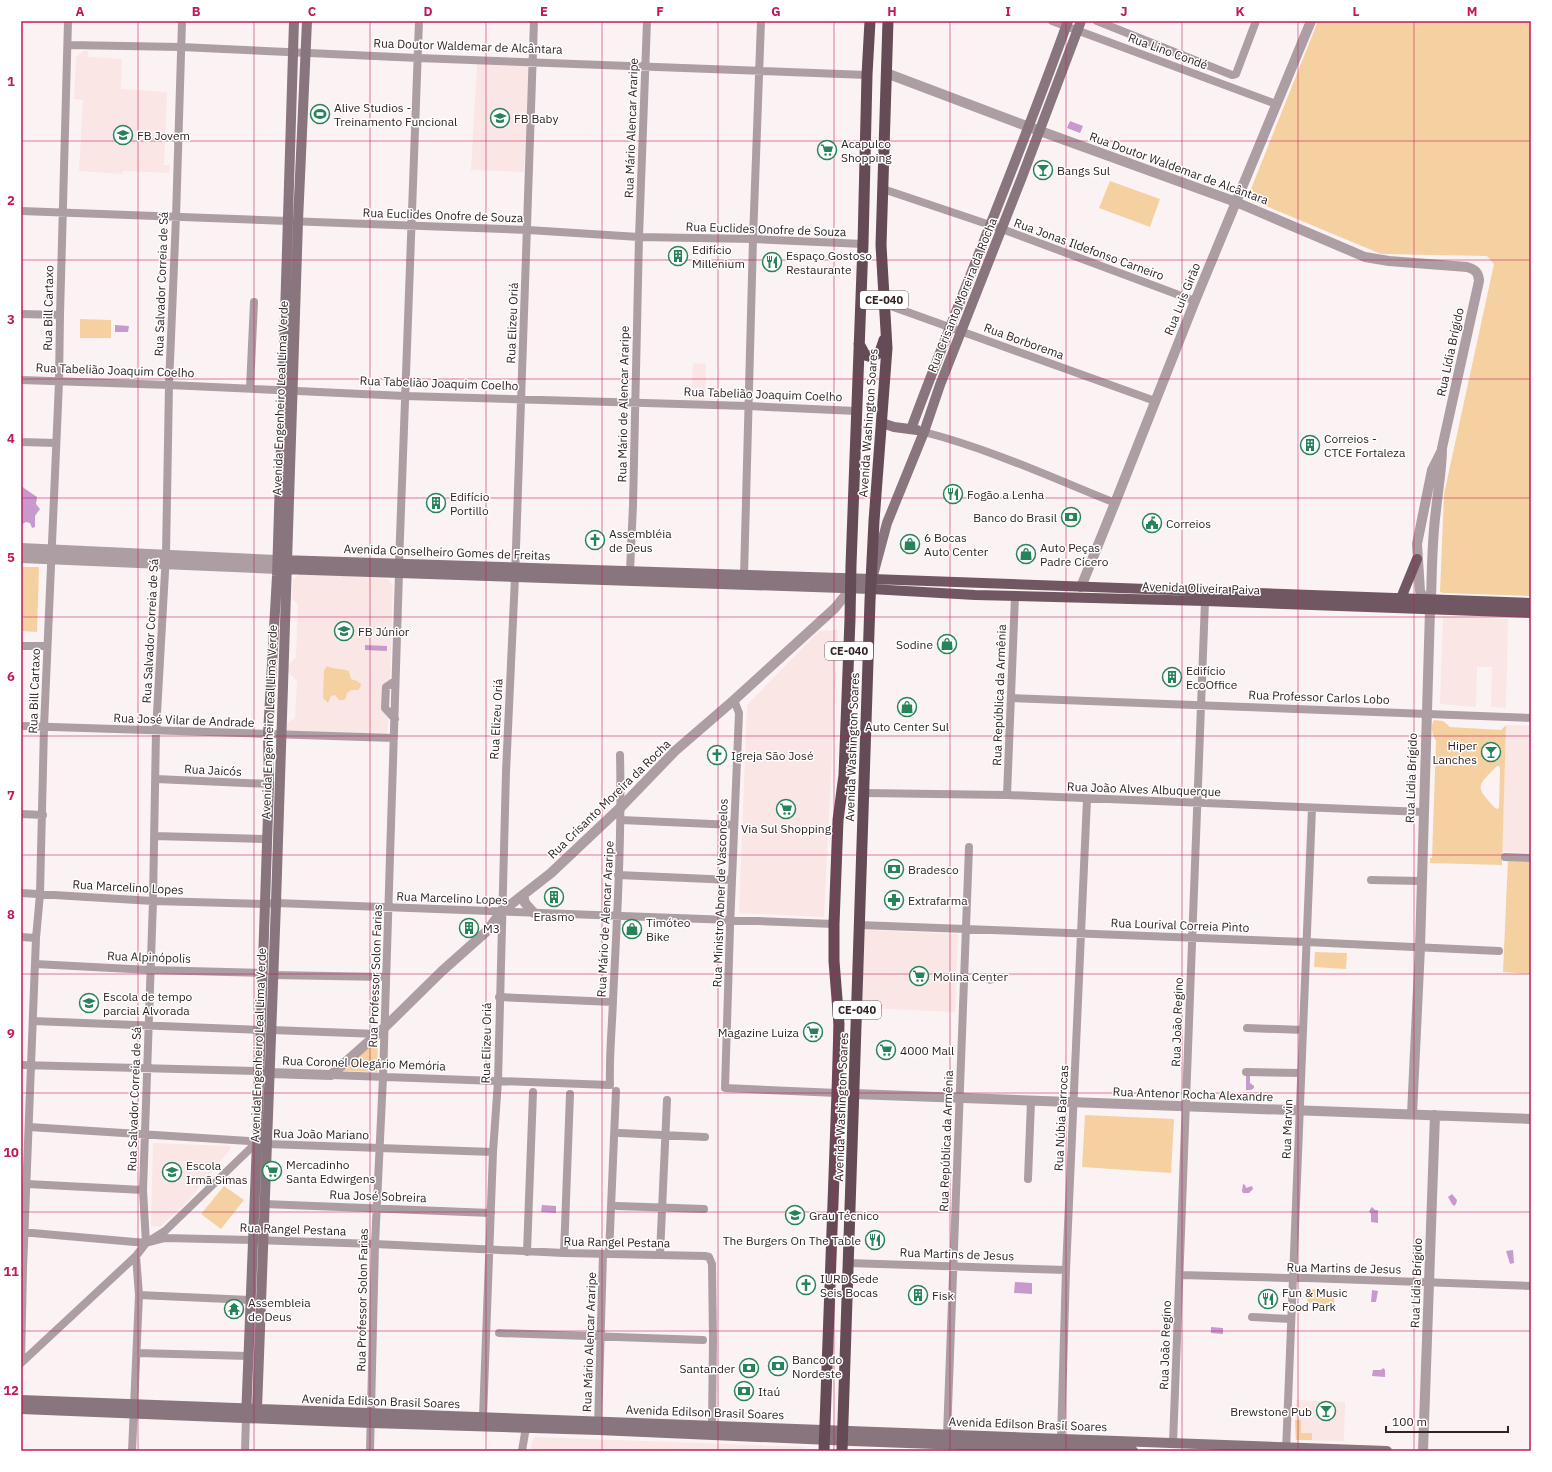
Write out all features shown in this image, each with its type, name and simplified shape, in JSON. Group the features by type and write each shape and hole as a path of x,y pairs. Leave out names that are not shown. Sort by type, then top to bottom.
{"highway":[{"name":"Avenida Washington Soares","path":"824,1440 837,1093 838,1024 834,961 834,924 838,820 844,775 870,21"},
{"name":"Avenida Washington Soares","path":"842,1441 871,584 874,521 887,348 881,245 888,21"},
{"path":"859,344 865,355 872,357 880,352 883,346 886,330"}],"main road":[{"name":"Avenida Engenheiro Leal Lima Verde","path":"246,1413 250,1300 264,1204 259,1071 260,1030 269,784 268,734 277,564 294,21"},
{"name":"Avenida Engenheiro Leal Lima Verde","path":"257,1409 258,1240 262,1143 270,1073 294,390 298,221 307,21"},
{"name":"Rua Crisanto Moreira da Rocha","path":"911,429 1029,127 1067,24"},
{"name":"Rua Crisanto Moreira da Rocha","path":"871,584 887,523 924,432 961,331 1002,229 1079,26"},
{"path":"882,423 894,427 924,432"},
{"path":"1401,598 1417,559"},
{"name":"Avenida Conselheiro Gomes de Freitas","path":"277,564 851,583"},
{"name":"Avenida Conselheiro Gomes de Freitas","path":"515,572 630,572 744,576 871,584"},
{"name":"Avenida Oliveira Paiva","path":"871,584 1080,587 1531,603"},
{"name":"Avenida Oliveira Paiva","path":"871,584 1015,596 1205,601 1531,613"},
{"name":"Avenida Edilson Brasil Soares","path":"21,1400 134,1409"},
{"name":"Avenida Edilson Brasil Soares","path":"21,1409 134,1409 371,1418 526,1427 598,1425 712,1425 824,1440"},
{"name":"Avenida Edilson Brasil Soares","path":"246,1413 257,1409 371,1418 483,1417 842,1441 1387,1451"},
{"name":"Avenida Edilson Brasil Soares","path":"1060,1446 1133,1451"}],"street":[{"name":"Rua Bill Cartaxo","path":"21,1363 23,1232 27,1184 36,938 40,894 47,646 59,382 68,21"},
{"name":"Rua Salvador Correia de Sá","path":"146,1243 143,1190 153,901 156,731 165,559 169,385 182,21"},
{"name":"Rua Professor Solon Farias","path":"370,1451 376,1208 383,1077 381,1031 386,977 389,908 395,681 419,21"},
{"name":"Rua Elizeu Oriá","path":"483,1417 493,1152 498,1080 501,912 528,230 534,21"},
{"name":"Rua Mário Alencar Araripe","path":"639,236 647,21"},
{"path":"744,576 753,239 761,21"},
{"name":"Rua Lino Condé","path":"1052,21 1079,26 1276,104"},
{"path":"1097,21 1232,75 1236,74 1256,21"},
{"name":"Rua Luís Girão","path":"1080,587 1311,21"},
{"name":"Rua Doutor Waldemar de Alcântara","path":"68,45 181,47 418,58 533,61 867,75"},
{"name":"Rua Doutor Waldemar de Alcântara","path":"886,74 1236,202 1365,257 1388,261 1467,267"},
{"name":"Rua Jonas Ildefonso Carneiro","path":"883,189 991,225 1196,301"},
{"name":"Rua Euclides Onofre de Souza","path":"21,211 863,244"},
{"name":"Rua Mário de Alencar Araripe","path":"630,572 639,236"},
{"name":"Rua Lídia Brígido","path":"1412,1114 1420,947 1430,610 1427,599 1441,472 1442,448 1479,281 1477,272 1474,269 1467,267"},
{"path":"250,388 254,302"},
{"name":"Rua Borborema","path":"885,304 950,326 1155,401"},
{"path":"21,314 60,315"},
{"name":"Rua Tabelião Joaquim Coelho","path":"21,380 250,388 406,396 748,406 856,411"},
{"path":"924,432 940,436 999,457 1115,503"},
{"path":"21,442 56,443"},
{"name":"Rua Lídia Brígido","path":"1427,599 1420,591 1417,544 1432,470 1442,448"},
{"path":"1417,544 1421,540 1426,540 1432,548"},
{"name":"Avenida Conselheiro Gomes de Freitas","path":"21,548 51,549 165,559 277,564"},
{"name":"Avenida Conselheiro Gomes de Freitas","path":"21,558 51,560 165,559"},
{"name":"Rua Crisanto Moreira da Rocha","path":"331,1075 381,1031 442,971 487,931 501,912 551,874 622,807 676,751 835,608 851,583"},
{"name":"Rua República da Armênia","path":"1007,795 1015,596"},
{"name":"Rua João Regino","path":"1173,1447 1205,601"},
{"path":"21,646 47,646"},
{"name":"Rua Professor Carlos Lobo","path":"1011,698 1531,718"},
{"name":"Rua Ministro Abner de Vasconcelos","path":"734,700 739,711 730,920 725,1088 837,1093"},
{"name":"Rua José Vilar de Andrade","path":"21,726 268,734 282,736 394,738"},
{"name":"Rua Mário de Alencar Araripe","path":"613,1088 609,1050 613,1002 622,807 620,755"},
{"name":"Rua Jaicós","path":"156,779 269,784"},
{"name":"Rua João Alves Albuquerque","path":"864,793 1007,795 1423,812"},
{"name":"Rua Núbia Barrocas","path":"1060,1446 1066,1270 1087,799"},
{"name":"Rua Marvin","path":"1286,1449 1312,808"},
{"path":"21,814 42,814"},
{"path":"621,820 734,825"},
{"path":"154,836 267,839"},
{"name":"Rua República da Armênia","path":"947,1444 969,847"},
{"path":"1505,857 1531,858"},
{"path":"618,875 732,880"},
{"path":"1371,880 1421,881"},
{"name":"Rua Marcelino Lopes","path":"21,893 153,901 265,904 276,902 389,908 834,924"},
{"path":"523,894 525,903 534,913"},
{"name":"Rua Lourival Correia Pìnto","path":"859,925 1500,951"},
{"path":"21,937 36,938"},
{"name":"Rua Alpinópolis","path":"35,964 150,970 263,973"},
{"path":"273,975 386,977"},
{"path":"499,997 613,1002"},
{"path":"33,1021 260,1030"},
{"path":"1247,1028 1303,1030"},
{"path":"271,1030 381,1031"},
{"name":"Rua Coronel Olegário Memória","path":"21,1065 259,1071 270,1073 498,1080 613,1088"},
{"path":"1246,1072 1301,1073"},
{"name":"Rua Mário Alencar Araripe","path":"598,1425 613,1088"},
{"path":"528,1252 533,1092"},
{"path":"564,1253 570,1094"},
{"name":"Rua Antenor Rocha Alexandre","path":"854,1094 1531,1119"},
{"path":"660,1254 667,1100"},
{"path":"1028,1179 1031,1101"},
{"name":"Rua Lídia Brígido","path":"1423,1451 1425,1360 1435,1115"},
{"name":"Rua João Mariano","path":"29,1127 262,1143 493,1152"},
{"path":"620,1133 705,1137"},
{"path":"21,1363 136,1256 146,1243 165,1231 262,1143"},
{"path":"27,1184 143,1190"},
{"name":"Rua José Sobreira","path":"264,1204 491,1213"},
{"path":"617,1206 704,1209"},
{"name":"Rua Rangel Pestana","path":"23,1232 146,1243 165,1238 258,1240 528,1252 701,1255 709,1257 712,1264 714,1340 712,1425"},
{"path":"132,1451 139,1295 136,1256"},
{"name":"Rua Martins de Jesus","path":"848,1263 1066,1270"},
{"name":"Rua Martins de Jesus","path":"1180,1275 1531,1286"},
{"path":"139,1295 250,1300"},
{"path":"1252,1317 1291,1319"},
{"path":"499,1333 703,1340"},
{"path":"137,1353 248,1356"},
{"name":"Avenida Engenheiro Leal Lima Verde","path":"245,1451 246,1413"},
{"path":"522,1451 526,1427"}],"shaded area":[{"path":"1318,21 1531,21 1531,596 1440,592 1444,494 1494,264 1487,256 1381,254 1254,201 1249,194"},
{"name":"FB Jovem","path":"83,51 88,51 88,57 122,59 121,89 167,92 164,165 170,165 169,173 123,171 122,174 79,171 83,100 74,99 76,57"},
{"name":"FB Baby","path":"477,64 529,66 524,172 471,170"},
{"path":"1070,121 1083,126 1080,133 1067,128"},
{"path":"1110,181 1160,199 1150,227 1099,208"},
{"path":"80,319 111,320 111,338 80,338"},
{"path":"115,325 129,326 128,332 115,332"},
{"path":"693,363 706,364 705,400 691,400"},
{"path":"21,486 37,497 36,504 40,509 35,516 35,527 32,528 30,523 26,522 21,525"},
{"path":"21,567 39,567 37,632 21,631"},
{"name":"FB Júnior","path":"301,573 388,579 393,585 390,681 382,709 388,718 387,735 285,732 286,724 295,718 297,681 287,671 287,666 296,657 298,604 292,599 293,579"},
{"path":"1443,617 1508,619 1506,708 1491,707 1492,667 1477,667 1476,707 1440,704"},
{"name":"Via Sul Shopping","path":"838,630 824,917 739,913 747,705 819,631"},
{"path":"365,645 387,646 387,651 365,650"},
{"path":"327,666 349,671 351,679 361,684 360,688 358,690 351,690 347,693 344,700 339,700 335,695 331,696 328,703 323,698 324,670"},
{"path":"1434,720 1443,721 1450,727 1501,730 1506,725 1502,865 1430,863 1430,858 1432,858 1436,741 1432,731","holes":["1497,766 1499,766 1500,769 1498,809 1495,808 1484,795 1481,791 1481,787 1485,778"]},
{"path":"1506,725 1531,726 1531,853 1502,852"},
{"path":"1508,858 1531,859 1531,974 1503,972"},
{"name":"Molina Center","path":"866,930 958,934 955,1012 862,1008 864,932"},
{"path":"1315,952 1347,953 1346,969 1314,967"},
{"path":"988,974 992,974 995,979 992,984 988,984 985,981 985,977"},
{"path":"378,1039 377,1072 343,1070"},
{"path":"1246,1075 1250,1075 1250,1083 1254,1086 1251,1090 1246,1090"},
{"path":"1085,1115 1174,1119 1171,1173 1082,1167"},
{"name":"Escola Irmã Simas","path":"153,1143 229,1146 231,1148 189,1200 160,1227 151,1226"},
{"path":"1243,1184 1246,1188 1252,1186 1253,1189 1249,1193 1243,1193"},
{"path":"224,1186 244,1200 221,1229 201,1214"},
{"path":"1452,1194 1457,1200 1454,1206 1448,1197"},
{"path":"542,1205 556,1206 556,1213 541,1212"},
{"path":"1372,1207 1375,1210 1378,1210 1378,1223 1371,1222 1371,1214 1369,1211"},
{"path":"1513,1250 1514,1263 1510,1264 1506,1251"},
{"path":"1015,1282 1032,1283 1032,1294 1014,1293"},
{"path":"1308,1289 1335,1290 1334,1305 1307,1303"},
{"path":"1372,1290 1378,1291 1376,1302 1371,1302"},
{"path":"1211,1327 1223,1328 1223,1334 1211,1333"},
{"path":"1383,1368 1385,1370 1385,1377 1372,1376 1373,1370 1381,1370"},
{"path":"1296,1400 1345,1402 1344,1441 1296,1440"},
{"path":"1295,1420 1301,1420 1301,1433 1312,1433 1312,1440 1296,1440"},
{"path":"535,1437 805,1447 808,1451 530,1451 531,1444"}],"place":[{"name":"Alive Studios - Treinamento Funcional","path":"320,114"},
{"name":"FB Baby","path":"500,118"},
{"name":"FB Jovem","path":"123,135"},
{"name":"Acapulco Shopping","path":"827,150"},
{"name":"Bangs Sul","path":"1043,170"},
{"name":"Edifício Millenium","path":"678,256"},
{"name":"Espaço Gostoso Restaurante","path":"772,262"},
{"name":"Correios - CTCE Fortaleza","path":"1310,445"},
{"name":"Fogão a Lenha","path":"953,494"},
{"name":"Edifício Portillo","path":"436,503"},
{"name":"Banco do Brasil","path":"1071,517"},
{"name":"Correios","path":"1152,523"},
{"name":"Assembléia de Deus","path":"595,540"},
{"name":"6 Bocas Auto Center","path":"910,544"},
{"name":"Auto Peças Padre Cícero","path":"1026,554"},
{"name":"FB Júnior","path":"344,631"},
{"name":"Sodine","path":"947,644"},
{"name":"Edifício EcoOffice","path":"1172,677"},
{"name":"Auto Center Sul","path":"907,707"},
{"name":"Hiper Lanches","path":"1491,752"},
{"name":"Igreja São José","path":"717,755"},
{"name":"Via Sul Shopping","path":"786,809"},
{"name":"Bradesco","path":"894,869"},
{"name":"Erasmo","path":"554,897"},
{"name":"Extrafarma","path":"894,900"},
{"name":"M3","path":"469,928"},
{"name":"Timóteo Bike","path":"632,929"},
{"name":"Molina Center","path":"919,976"},
{"name":"Escola de tempo parcial Alvorada","path":"89,1003"},
{"name":"Magazine Luiza","path":"813,1032"},
{"name":"4000 Mall","path":"886,1050"},
{"name":"Mercadinho Santa Edwirgens","path":"272,1171"},
{"name":"Escola Irmã Simas","path":"172,1172"},
{"name":"Grau Técnico","path":"795,1215"},
{"name":"The Burgers On The Table","path":"875,1240"},
{"name":"IURD Sede Seis Bocas","path":"806,1285"},
{"name":"Fisk","path":"918,1295"},
{"name":"Fun & Music Food Park","path":"1268,1299"},
{"name":"Assembleia de Deus","path":"234,1309"},
{"name":"Banco do Nordeste","path":"778,1366"},
{"name":"Santander","path":"749,1368"},
{"name":"Itaú","path":"744,1391"},
{"name":"Brewstone Pub","path":"1326,1411"}]}
